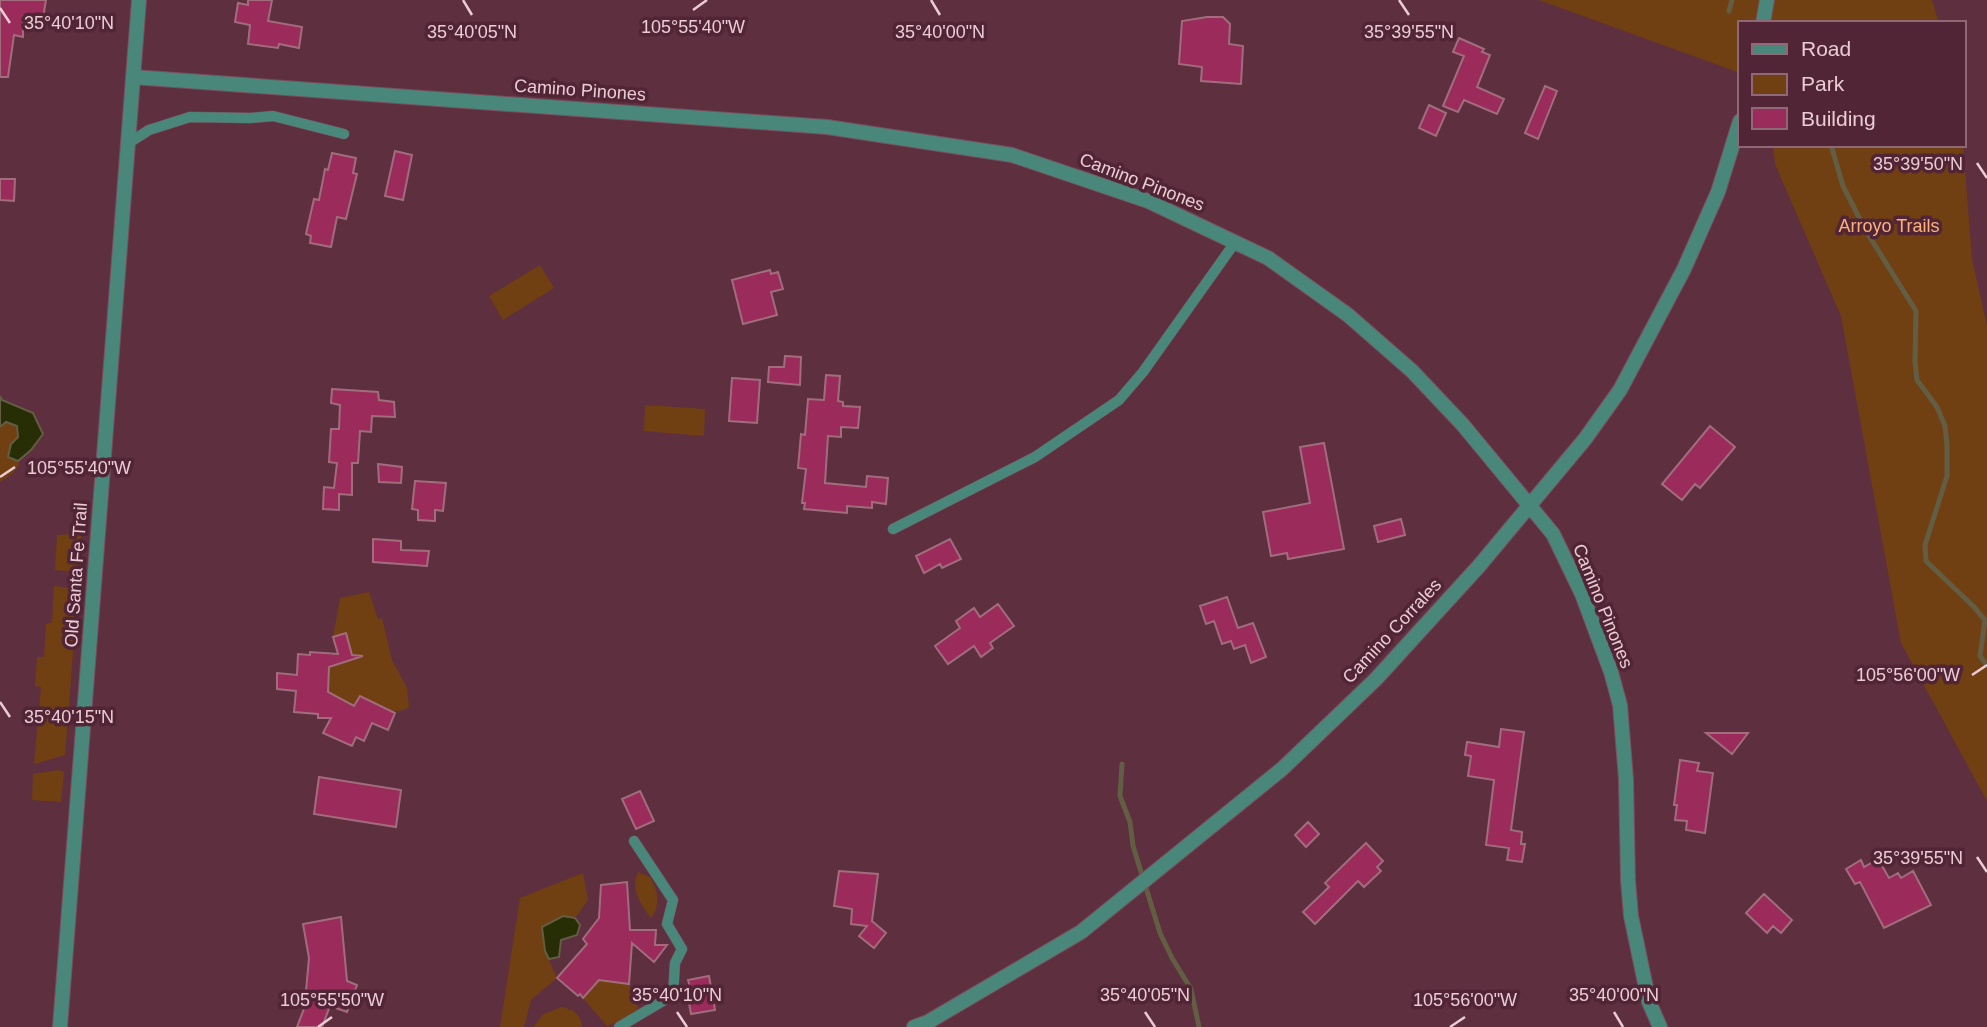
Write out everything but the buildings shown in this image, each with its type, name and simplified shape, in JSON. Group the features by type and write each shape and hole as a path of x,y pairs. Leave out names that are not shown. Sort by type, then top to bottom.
{"street":[{"name":"Old Santa Fe Trail","path":"60,1027 139,0"},
{"path":"1763,21 1767,0"},
{"name":"Camino Pinones","path":"133,77 799,125 1012,155 1148,201 1236,241 1283,268 1348,315 1412,371 1463,425 1553,534 1582,594 1611,672 1620,705 1626,766 1631,916 1648,1002 1660,1027"},
{"name":"Camino Corrales","path":"914,1027 928,1022 1081,932 1282,769 1376,679 1530,505 1585,439 1620,390 1684,270 1718,192 1738,127"}],"lane":[{"path":"127,144 149,130 190,117 273,116 344,134"},
{"path":"893,529 1035,457 1119,400 1151,362 1236,241"},
{"path":"618,1027 673,995 675,963 682,948 667,925 673,900 634,841"}],"green space":[{"path":"1539,0 1932,0 1938,21 1738,21 1738,72"},
{"name":"Arroyo Trails","path":"1773,147 1963,147 1972,259 1987,326 1987,801 1901,643 1841,316 1775,164"},
{"path":"540,265 554,288 503,320 489,296"},
{"path":"645,405 705,409 704,436 644,431"},
{"path":"6,422 17,426 18,437 8,457 18,461 19,465 0,482 0,427"},
{"path":"81,534 79,572 55,570 57,535"},
{"path":"54,586 78,589 65,755 34,764 41,687 35,686 37,657 44,657 46,624 52,622"},
{"path":"369,592 378,619 382,618 392,660 407,688 409,707 403,710 384,708 360,696 354,706 327,704 329,667 353,659 346,633 333,637 340,598"},
{"path":"58,770 64,772 61,802 32,800 33,774"},
{"path":"638,872 650,877 655,887 657,903 651,918 636,891"},
{"path":"583,873 588,900 575,918 563,916 545,951 557,978 531,1000 524,1027 500,1027 520,898"},
{"path":"599,980 629,984 638,1007 635,1014 607,1026 583,998"},
{"path":"561,1007 576,1013 582,1027 534,1027 542,1015"}],"shaded area":[{"path":"0,396 2,400 33,413 43,434 18,461 8,457 11,444 18,437 17,426 6,422 0,427"},
{"path":"563,916 575,918 580,925 577,935 561,940 559,957 549,959 545,951 542,927"}],"waterway":[{"path":"1729,11 1732,0"},
{"path":"1832,147 1843,186 1866,231 1916,311 1917,380 1937,407 1945,426 1947,445 1947,476 1925,545 1926,561 1985,620 1980,656 1987,665"},
{"path":"1122,764 1120,796 1130,822 1133,846 1160,933 1191,989 1199,1027"}]}
